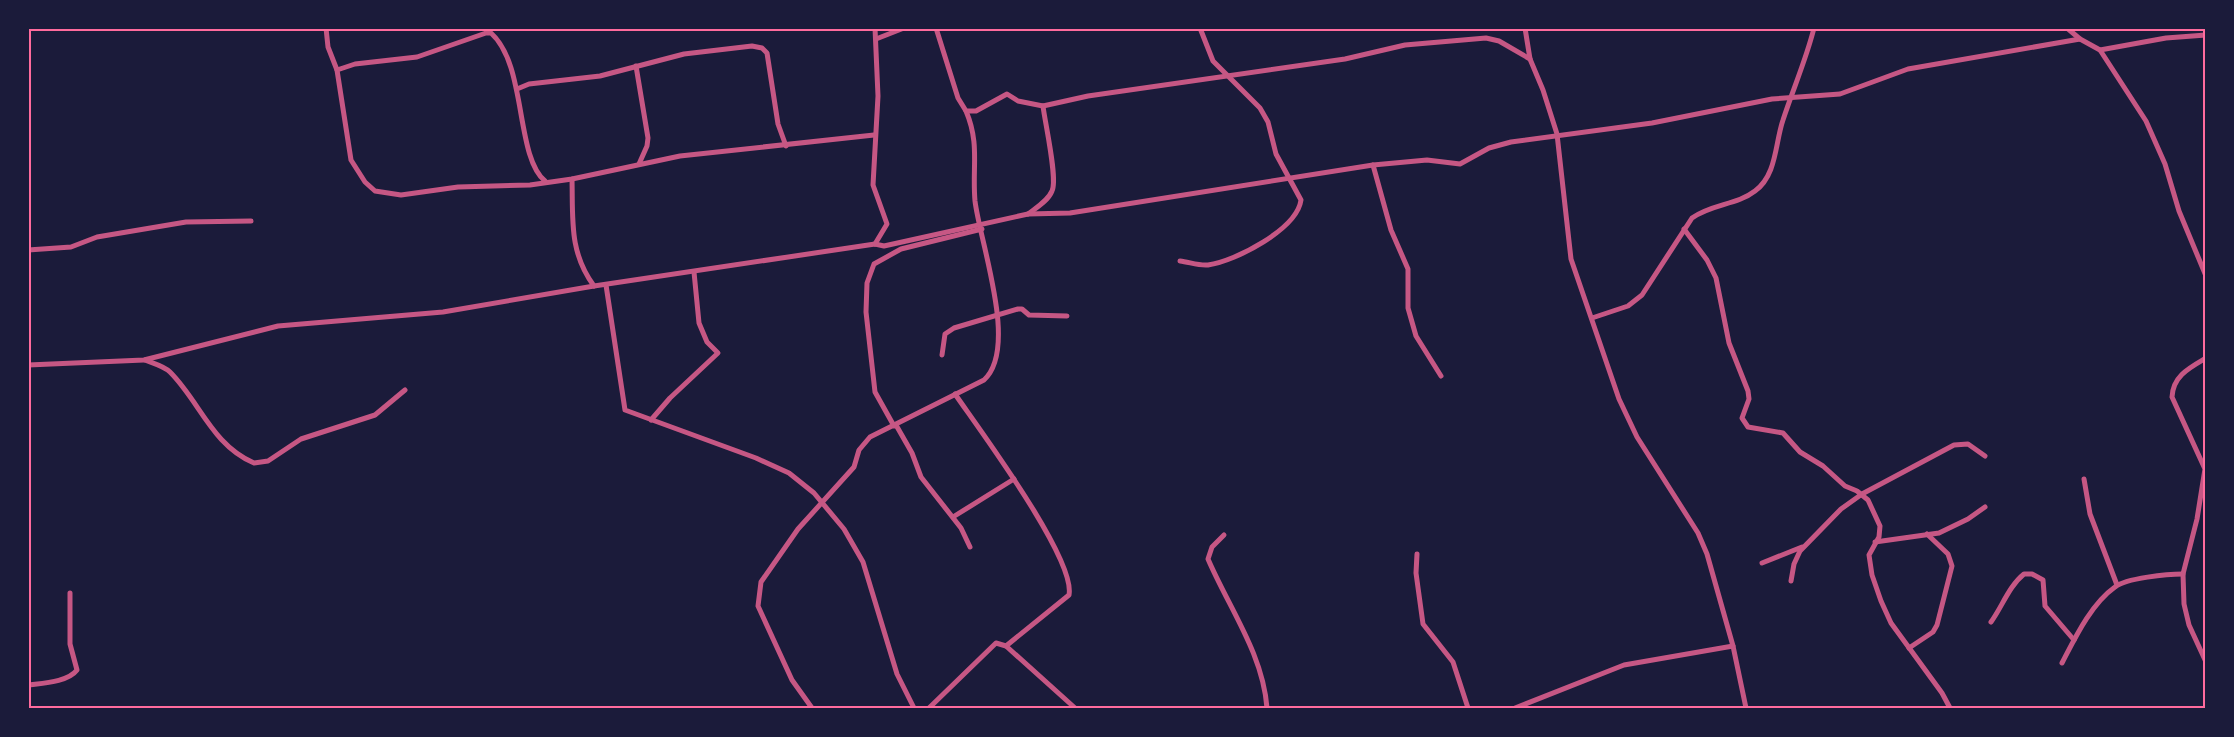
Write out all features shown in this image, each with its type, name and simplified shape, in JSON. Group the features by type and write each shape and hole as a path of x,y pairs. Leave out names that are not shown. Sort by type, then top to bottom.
{"street":[{"path":"326,28 328,47 337,70 351,160 365,182 375,191 401,195 458,187 530,185 545,181 572,179 680,156 874,135"},
{"path":"874,28 878,96 874,135 873,185 887,224 875,244"},
{"path":"876,39 904,28"},
{"path":"812,708 792,680 758,606 761,582 798,529 854,466 862,445 870,437 990,374 998,336 991,270 975,203 974,132 966,111 958,99 936,28"},
{"path":"1180,261 1200,265 1218,262 1275,235 1300,210 1301,200 1291,177 1276,154 1268,122 1260,108 1244,95 1209,56 1200,28"},
{"path":"1525,28 1530,59 1544,90 1557,134 1571,259 1611,381 1637,437 1698,533 1707,554 1733,646 1746,708"},
{"path":"1592,318 1628,306 1642,295 1684,229 1702,211 1758,190 1774,161 1782,121 1815,28"},
{"path":"2067,28 2079,39 2100,50 2150,129 2205,276"},
{"path":"337,70 355,64 417,57 491,33 503,47 516,89 533,162 545,181"},
{"path":"2100,50 2166,38 2205,35"},
{"path":"966,111 976,111 1007,94 1018,101 1043,106 1345,59 1405,45 1486,38 1499,41 1530,59"},
{"path":"970,547 953,518 921,477 912,453 875,392 866,312 867,283 874,264 902,249 1028,214 1070,213 1373,165 1427,160 1460,164 1489,148 1511,141 1652,123 1759,101 1840,93 1908,69 2079,39"},
{"path":"516,89 529,84 600,76 684,54 752,46 762,48 767,53 778,124 786,146"},
{"path":"636,66 648,138 639,164"},
{"path":"1028,214 1051,195 1054,188 1055,175 1043,106"},
{"path":"1373,165 1379,179 1391,230 1408,269 1408,308 1416,336 1441,376"},
{"path":"572,179 575,246 580,267 594,286"},
{"path":"28,250 71,247 97,237 186,222 251,221"},
{"path":"28,365 144,360 278,326 443,312 594,286 875,244 884,246 982,227"},
{"path":"1684,229 1707,260 1716,278 1729,343 1748,391 1749,399 1742,418 1744,423 1748,427 1783,433 1800,452 1823,466 1845,486 1862,494 1878,516 1880,526 1869,555 1872,575 1891,623 1942,693 1950,708"},
{"path":"651,420 670,398 718,353 706,342 699,323 694,272"},
{"path":"606,285 625,410 756,458 803,482 844,529 863,562 897,674 914,708"},
{"path":"942,355 947,331 1023,309 1029,315 1067,316"},
{"path":"2205,358 2172,385 2172,397 2204,461 2205,476 2182,574 2184,604 2189,625 2205,662"},
{"path":"144,360 169,371 217,436 228,448 254,464 268,461 301,440 375,415 405,390"},
{"path":"955,394 1014,478 1060,557 1071,584 1069,595 1006,646"},
{"path":"1791,581 1796,558 1806,545 1841,509 1862,494 1954,445 1968,444 1985,456"},
{"path":"953,518 1014,478"},
{"path":"2084,479 2090,514 2117,585"},
{"path":"2199,501 2205,506"},
{"path":"1875,543 1939,533 1985,507"},
{"path":"1909,648 1928,636 1938,625 1952,566 1950,557 1927,534"},
{"path":"1224,535 1212,547 1208,559 1246,635 1262,678 1267,708"},
{"path":"1762,563 1806,545"},
{"path":"1417,554 1416,573 1423,624 1453,662 1468,708"},
{"path":"1991,622 2016,582 2024,574 2032,574 2043,580 2045,606 2074,640"},
{"path":"2062,663 2098,602 2117,585 2162,574 2182,574"},
{"path":"28,685 57,680 74,674 77,670 70,644 70,593"},
{"path":"929,708 996,643 1006,646 1075,708"},
{"path":"1515,708 1624,665 1733,646"}]}
